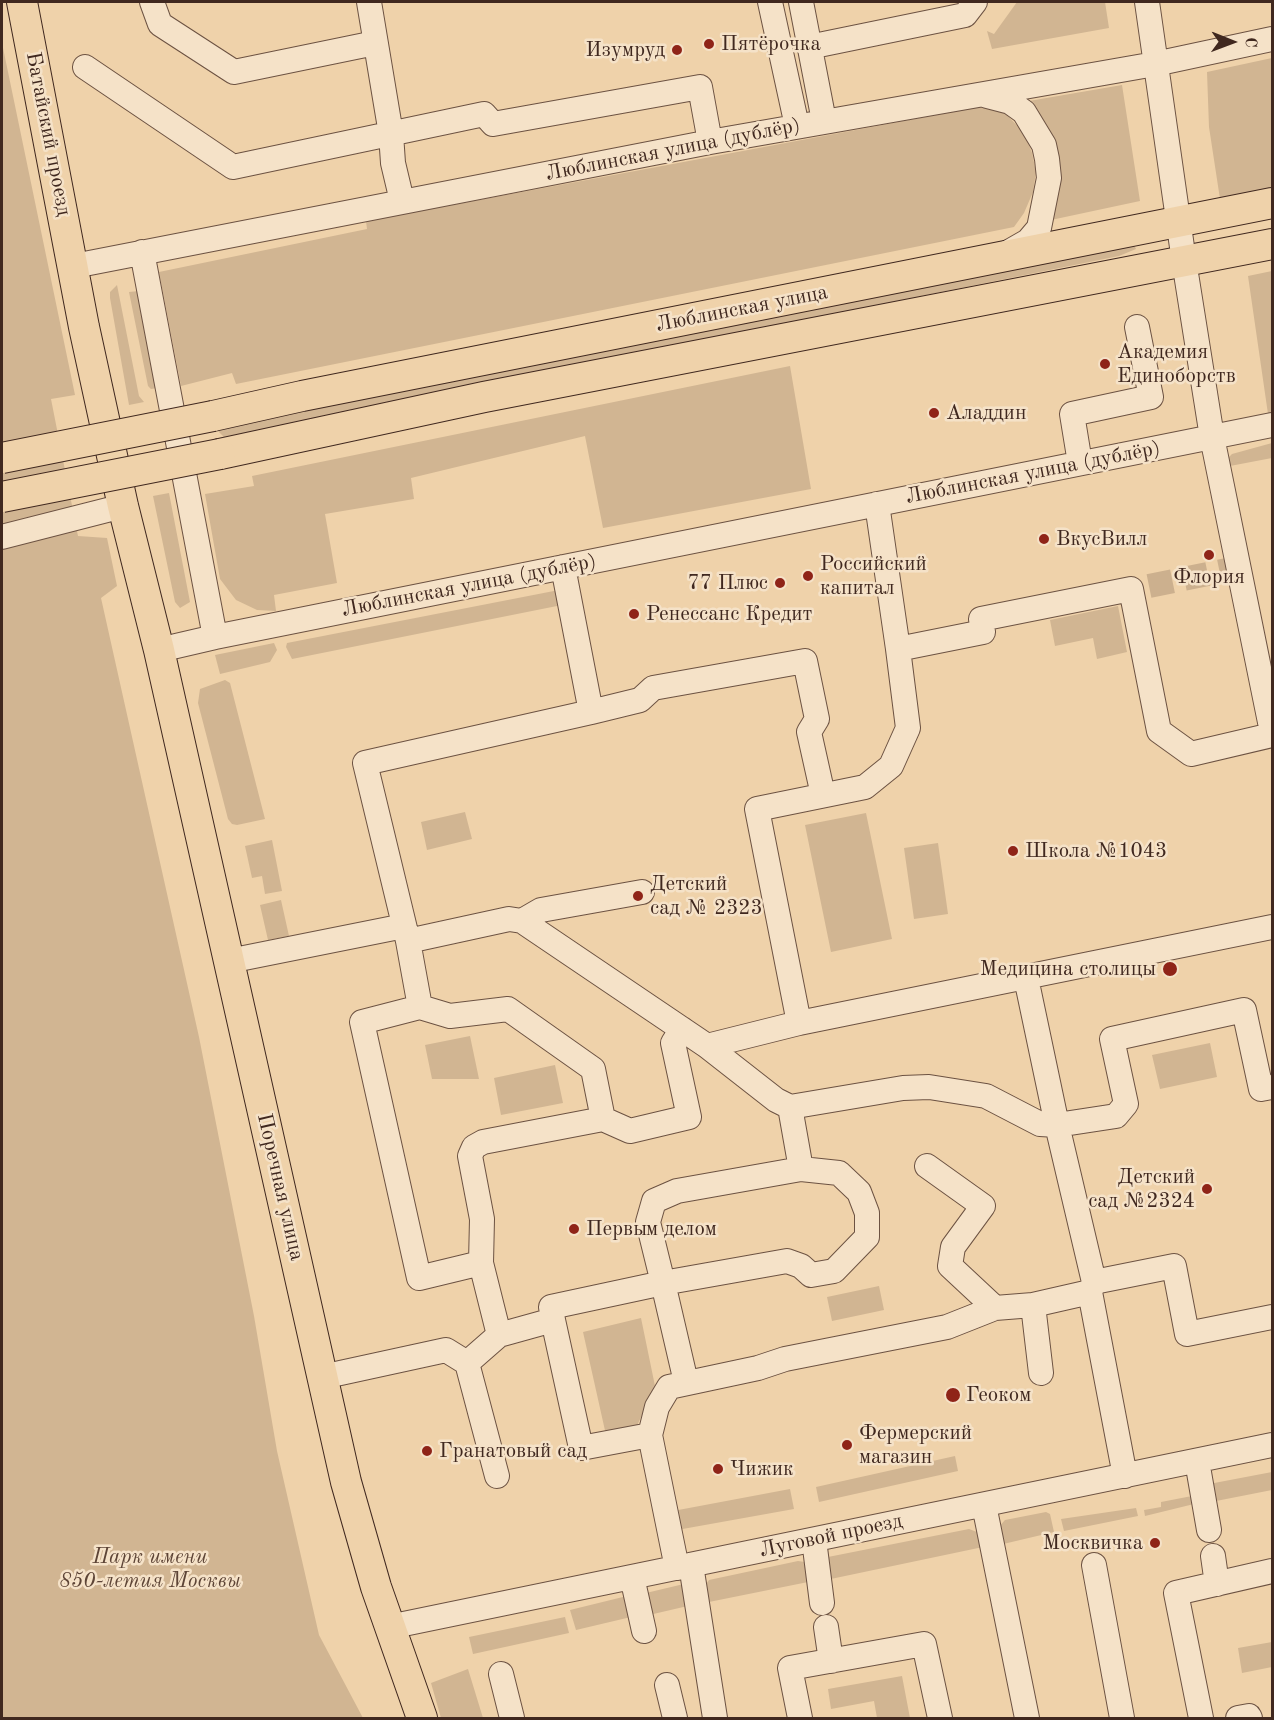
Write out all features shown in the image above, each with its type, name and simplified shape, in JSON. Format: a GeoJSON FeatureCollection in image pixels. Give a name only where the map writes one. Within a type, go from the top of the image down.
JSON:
{"type":"FeatureCollection","features":[{"type":"Feature","properties":{"kind":"main road","name":"Батайский проезд"},"geometry":{"type":"LineString","coordinates":[[22,2],[115,467]]}},
{"type":"Feature","properties":{"kind":"main road","name":"Люблинская улица"},"geometry":{"type":"LineString","coordinates":[[2,458],[213,416],[314,393],[1272,203]]}},
{"type":"Feature","properties":{"kind":"main road","name":"Люблинская улица"},"geometry":{"type":"LineString","coordinates":[[2,497],[220,454],[484,397],[1272,244]]}},
{"type":"Feature","properties":{"kind":"main road","name":"Поречная улица"},"geometry":{"type":"LineString","coordinates":[[115,467],[159,650],[346,1482],[389,1627],[422,1719]]}},
{"type":"Feature","properties":{"kind":"street"},"geometry":{"type":"LineString","coordinates":[[152,2],[160,24],[234,72],[375,43]]}},
{"type":"Feature","properties":{"kind":"street"},"geometry":{"type":"LineString","coordinates":[[372,2],[375,43],[391,134],[393,163],[402,201]]}},
{"type":"Feature","properties":{"kind":"street"},"geometry":{"type":"LineString","coordinates":[[770,2],[797,126]]}},
{"type":"Feature","properties":{"kind":"street"},"geometry":{"type":"LineString","coordinates":[[801,2],[824,122]]}},
{"type":"Feature","properties":{"kind":"street"},"geometry":{"type":"LineString","coordinates":[[809,47],[965,15],[975,2]]}},
{"type":"Feature","properties":{"kind":"street"},"geometry":{"type":"LineString","coordinates":[[898,649],[983,632],[981,619],[1140,587],[1159,731],[1191,754],[1272,734],[1233,569],[1178,222],[1147,2]]}},
{"type":"Feature","properties":{"kind":"street","name":"Люблинская улица (дублёр)"},"geometry":{"type":"LineString","coordinates":[[74,266],[710,142],[1155,64],[1272,39]]}},
{"type":"Feature","properties":{"kind":"street"},"geometry":{"type":"LineString","coordinates":[[85,67],[233,167],[484,114],[494,124],[700,87],[710,142]]}},
{"type":"Feature","properties":{"kind":"street"},"geometry":{"type":"LineString","coordinates":[[984,95],[1010,102],[1024,112],[1044,145],[1049,178],[1039,228],[1028,241],[1000,258]]}},
{"type":"Feature","properties":{"kind":"street"},"geometry":{"type":"LineString","coordinates":[[142,252],[215,637]]}},
{"type":"Feature","properties":{"kind":"street"},"geometry":{"type":"LineString","coordinates":[[1080,463],[1071,414],[1151,397],[1137,327]]}},
{"type":"Feature","properties":{"kind":"street","name":"Люблинская улица (дублёр)"},"geometry":{"type":"LineString","coordinates":[[159,650],[1272,425]]}},
{"type":"Feature","properties":{"kind":"street"},"geometry":{"type":"LineString","coordinates":[[79,468],[80,474],[115,467]]}},
{"type":"Feature","properties":{"kind":"street"},"geometry":{"type":"LineString","coordinates":[[799,1023],[757,809],[865,786],[891,766],[908,728],[877,504]]}},
{"type":"Feature","properties":{"kind":"street"},"geometry":{"type":"LineString","coordinates":[[2,537],[123,506]]}},
{"type":"Feature","properties":{"kind":"street"},"geometry":{"type":"LineString","coordinates":[[563,567],[591,712]]}},
{"type":"Feature","properties":{"kind":"street"},"geometry":{"type":"LineString","coordinates":[[420,1007],[406,934],[365,763],[640,700],[653,688],[805,661],[817,718],[809,732],[823,795]]}},
{"type":"Feature","properties":{"kind":"street"},"geometry":{"type":"LineString","coordinates":[[522,921],[541,910],[642,892]]}},
{"type":"Feature","properties":{"kind":"street"},"geometry":{"type":"LineString","coordinates":[[229,961],[509,919],[522,921],[707,1046],[776,1100],[790,1107],[903,1088],[929,1087],[986,1096],[1040,1124],[1057,1125],[1116,1116],[1126,1104],[1112,1039],[1244,1010],[1261,1089],[1272,1087]]}},
{"type":"Feature","properties":{"kind":"street"},"geometry":{"type":"LineString","coordinates":[[707,1046],[799,1023],[1272,927]]}},
{"type":"Feature","properties":{"kind":"street"},"geometry":{"type":"LineString","coordinates":[[1026,978],[1092,1287],[1125,1476]]}},
{"type":"Feature","properties":{"kind":"street"},"geometry":{"type":"LineString","coordinates":[[481,1263],[419,1278],[362,1022],[420,1007],[450,1016],[508,1009],[593,1070],[603,1119]]}},
{"type":"Feature","properties":{"kind":"street"},"geometry":{"type":"LineString","coordinates":[[499,1335],[481,1263],[482,1219],[470,1156],[474,1147],[483,1142],[603,1119],[630,1131],[689,1117],[673,1043],[682,1029]]}},
{"type":"Feature","properties":{"kind":"street"},"geometry":{"type":"LineString","coordinates":[[790,1107],[801,1169]]}},
{"type":"Feature","properties":{"kind":"street"},"geometry":{"type":"LineString","coordinates":[[927,1166],[983,1206],[953,1247],[950,1266],[995,1308]]}},
{"type":"Feature","properties":{"kind":"street"},"geometry":{"type":"LineString","coordinates":[[650,1436],[581,1448],[551,1307],[663,1283],[787,1261],[801,1266],[811,1275],[834,1271],[867,1237],[867,1214],[859,1192],[838,1173],[801,1169],[677,1191],[654,1201],[648,1222],[663,1283],[686,1382]]}},
{"type":"Feature","properties":{"kind":"street"},"geometry":{"type":"LineString","coordinates":[[715,1719],[684,1566],[650,1436],[657,1407],[669,1387],[948,1327],[995,1308],[1033,1305],[1174,1266],[1187,1334],[1272,1317]]}},
{"type":"Feature","properties":{"kind":"street"},"geometry":{"type":"LineString","coordinates":[[1033,1305],[1041,1373]]}},
{"type":"Feature","properties":{"kind":"street"},"geometry":{"type":"LineString","coordinates":[[467,1363],[499,1335],[554,1320]]}},
{"type":"Feature","properties":{"kind":"street"},"geometry":{"type":"LineString","coordinates":[[322,1377],[446,1350],[467,1363],[496,1476]]}},
{"type":"Feature","properties":{"kind":"street","name":"Луговой проезд"},"geometry":{"type":"LineString","coordinates":[[389,1627],[1272,1445]]}},
{"type":"Feature","properties":{"kind":"street"},"geometry":{"type":"LineString","coordinates":[[1197,1461],[1209,1530]]}},
{"type":"Feature","properties":{"kind":"street"},"geometry":{"type":"LineString","coordinates":[[984,1504],[1027,1719]]}},
{"type":"Feature","properties":{"kind":"street"},"geometry":{"type":"LineString","coordinates":[[814,1540],[822,1603]]}},
{"type":"Feature","properties":{"kind":"street"},"geometry":{"type":"LineString","coordinates":[[1213,1556],[1217,1584]]}},
{"type":"Feature","properties":{"kind":"street"},"geometry":{"type":"LineString","coordinates":[[1094,1565],[1122,1719]]}},
{"type":"Feature","properties":{"kind":"street"},"geometry":{"type":"LineString","coordinates":[[1201,1719],[1176,1593],[1272,1571]]}},
{"type":"Feature","properties":{"kind":"street"},"geometry":{"type":"LineString","coordinates":[[632,1577],[644,1631]]}},
{"type":"Feature","properties":{"kind":"street"},"geometry":{"type":"LineString","coordinates":[[826,1627],[831,1661]]}},
{"type":"Feature","properties":{"kind":"street"},"geometry":{"type":"LineString","coordinates":[[800,1719],[790,1668],[924,1644],[940,1719]]}},
{"type":"Feature","properties":{"kind":"street"},"geometry":{"type":"LineString","coordinates":[[501,1674],[512,1719]]}},
{"type":"Feature","properties":{"kind":"street"},"geometry":{"type":"LineString","coordinates":[[667,1685],[675,1719]]}},
{"type":"Feature","properties":{"kind":"street"},"geometry":{"type":"LineString","coordinates":[[1238,1719],[1249,1716],[1250,1719]]}},
{"type":"Feature","properties":{"kind":"green space"},"geometry":{"type":"Polygon","coordinates":[[[1017,2],[1105,2],[1109,28],[992,49],[987,31],[994,34],[1017,2]]]}},
{"type":"Feature","properties":{"kind":"green space","name":"Парк имени 850-летия Москвы"},"geometry":{"type":"Polygon","coordinates":[[[2,43],[75,395],[51,399],[78,536],[107,538],[117,586],[101,598],[199,1037],[254,1316],[277,1451],[319,1635],[363,1718],[2,1718],[2,43]]]}},
{"type":"Feature","properties":{"kind":"green space"},"geometry":{"type":"Polygon","coordinates":[[[1272,58],[1272,188],[1220,199],[1209,127],[1207,72],[1272,58]]]}},
{"type":"Feature","properties":{"kind":"green space"},"geometry":{"type":"Polygon","coordinates":[[[1122,85],[1140,201],[1051,220],[1029,101],[1122,85]]]}},
{"type":"Feature","properties":{"kind":"green space"},"geometry":{"type":"Polygon","coordinates":[[[990,105],[1007,115],[1025,134],[1036,172],[1033,192],[1024,213],[1014,227],[236,384],[232,373],[181,386],[159,272],[367,229],[366,221],[990,105]]]}},
{"type":"Feature","properties":{"kind":"green space"},"geometry":{"type":"Polygon","coordinates":[[[1134,245],[1136,249],[1119,256],[224,437],[218,431],[221,427],[1134,245]]]}},
{"type":"Feature","properties":{"kind":"green space"},"geometry":{"type":"Polygon","coordinates":[[[1272,271],[1272,413],[1268,414],[1248,276],[1272,271]]]}},
{"type":"Feature","properties":{"kind":"green space"},"geometry":{"type":"Polygon","coordinates":[[[117,285],[139,396],[144,402],[129,405],[110,298],[110,292],[117,285]]]}},
{"type":"Feature","properties":{"kind":"green space"},"geometry":{"type":"Polygon","coordinates":[[[139,291],[158,388],[151,389],[148,386],[129,292],[139,291]]]}},
{"type":"Feature","properties":{"kind":"green space"},"geometry":{"type":"Polygon","coordinates":[[[790,366],[811,489],[603,528],[585,436],[411,478],[414,499],[325,514],[337,583],[274,595],[276,611],[257,610],[236,600],[220,579],[205,494],[254,486],[252,476],[790,366]]]}},
{"type":"Feature","properties":{"kind":"green space"},"geometry":{"type":"Polygon","coordinates":[[[1272,443],[1272,458],[1230,466],[1227,459],[1232,454],[1272,443]]]}},
{"type":"Feature","properties":{"kind":"green space"},"geometry":{"type":"Polygon","coordinates":[[[169,493],[190,602],[180,608],[175,602],[153,496],[169,493]]]}},
{"type":"Feature","properties":{"kind":"green space"},"geometry":{"type":"Polygon","coordinates":[[[559,590],[562,605],[292,659],[286,647],[287,643],[559,590]]]}},
{"type":"Feature","properties":{"kind":"green space"},"geometry":{"type":"Polygon","coordinates":[[[1118,606],[1127,652],[1097,659],[1093,638],[1055,646],[1050,620],[1118,606]]]}},
{"type":"Feature","properties":{"kind":"green space"},"geometry":{"type":"Polygon","coordinates":[[[274,643],[277,650],[270,662],[220,674],[215,655],[274,643]]]}},
{"type":"Feature","properties":{"kind":"green space"},"geometry":{"type":"Polygon","coordinates":[[[225,680],[230,683],[265,819],[237,825],[232,824],[228,819],[198,703],[200,689],[225,680]]]}},
{"type":"Feature","properties":{"kind":"green space"},"geometry":{"type":"Polygon","coordinates":[[[465,812],[472,839],[427,850],[421,822],[465,812]]]}},
{"type":"Feature","properties":{"kind":"green space"},"geometry":{"type":"Polygon","coordinates":[[[866,813],[892,939],[831,952],[805,825],[866,813]]]}},
{"type":"Feature","properties":{"kind":"green space"},"geometry":{"type":"Polygon","coordinates":[[[272,840],[282,891],[265,894],[262,876],[252,878],[245,846],[272,840]]]}},
{"type":"Feature","properties":{"kind":"green space"},"geometry":{"type":"Polygon","coordinates":[[[938,843],[948,914],[914,919],[904,848],[938,843]]]}},
{"type":"Feature","properties":{"kind":"green space"},"geometry":{"type":"Polygon","coordinates":[[[281,900],[289,936],[268,940],[260,905],[281,900]]]}},
{"type":"Feature","properties":{"kind":"green space"},"geometry":{"type":"Polygon","coordinates":[[[470,1036],[479,1079],[432,1079],[425,1045],[470,1036]]]}},
{"type":"Feature","properties":{"kind":"green space"},"geometry":{"type":"Polygon","coordinates":[[[1210,1043],[1217,1077],[1160,1089],[1152,1055],[1210,1043]]]}},
{"type":"Feature","properties":{"kind":"green space"},"geometry":{"type":"Polygon","coordinates":[[[555,1065],[563,1103],[501,1115],[494,1078],[555,1065]]]}},
{"type":"Feature","properties":{"kind":"green space"},"geometry":{"type":"Polygon","coordinates":[[[879,1286],[884,1310],[832,1321],[827,1297],[879,1286]]]}},
{"type":"Feature","properties":{"kind":"green space"},"geometry":{"type":"Polygon","coordinates":[[[641,1318],[655,1386],[636,1428],[606,1435],[583,1332],[641,1318]]]}},
{"type":"Feature","properties":{"kind":"green space"},"geometry":{"type":"Polygon","coordinates":[[[955,1456],[958,1471],[819,1502],[816,1487],[955,1456]]]}},
{"type":"Feature","properties":{"kind":"green space"},"geometry":{"type":"Polygon","coordinates":[[[1272,1472],[1272,1490],[1211,1502],[1209,1484],[1272,1472]]]}},
{"type":"Feature","properties":{"kind":"green space"},"geometry":{"type":"Polygon","coordinates":[[[790,1489],[794,1509],[677,1530],[673,1511],[790,1489]]]}},
{"type":"Feature","properties":{"kind":"green space"},"geometry":{"type":"Polygon","coordinates":[[[1192,1496],[1194,1504],[1145,1516],[1144,1510],[1161,1507],[1161,1502],[1192,1496]]]}},
{"type":"Feature","properties":{"kind":"green space"},"geometry":{"type":"Polygon","coordinates":[[[1136,1508],[1138,1516],[1064,1531],[1061,1519],[1136,1508]]]}},
{"type":"Feature","properties":{"kind":"green space"},"geometry":{"type":"Polygon","coordinates":[[[1046,1512],[1050,1514],[1054,1532],[999,1545],[998,1528],[1005,1520],[1046,1512]]]}},
{"type":"Feature","properties":{"kind":"green space"},"geometry":{"type":"Polygon","coordinates":[[[969,1529],[977,1532],[983,1547],[826,1580],[824,1564],[828,1557],[969,1529]]]}},
{"type":"Feature","properties":{"kind":"green space"},"geometry":{"type":"Polygon","coordinates":[[[798,1561],[805,1562],[813,1581],[704,1603],[704,1587],[709,1580],[798,1561]]]}},
{"type":"Feature","properties":{"kind":"green space"},"geometry":{"type":"Polygon","coordinates":[[[688,1583],[692,1605],[649,1615],[646,1593],[688,1583]]]}},
{"type":"Feature","properties":{"kind":"green space"},"geometry":{"type":"Polygon","coordinates":[[[627,1596],[631,1617],[576,1630],[570,1610],[627,1596]]]}},
{"type":"Feature","properties":{"kind":"green space"},"geometry":{"type":"Polygon","coordinates":[[[565,1617],[569,1633],[473,1654],[469,1637],[565,1617]]]}},
{"type":"Feature","properties":{"kind":"green space"},"geometry":{"type":"Polygon","coordinates":[[[1272,1642],[1272,1667],[1242,1673],[1238,1648],[1272,1642]]]}},
{"type":"Feature","properties":{"kind":"green space"},"geometry":{"type":"Polygon","coordinates":[[[468,1669],[483,1718],[441,1718],[431,1683],[468,1669]]]}},
{"type":"Feature","properties":{"kind":"green space"},"geometry":{"type":"Polygon","coordinates":[[[902,1676],[910,1718],[877,1718],[874,1701],[831,1709],[828,1689],[902,1676]]]}},
{"type":"Feature","properties":{"kind":"tunnel"},"geometry":{"type":"LineString","coordinates":[[1149,586],[1227,570]]}},
{"type":"Feature","properties":{"kind":"place","name":"Пятёрочка"},"geometry":{"type":"Point","coordinates":[709,44]}},
{"type":"Feature","properties":{"kind":"place","name":"Изумруд"},"geometry":{"type":"Point","coordinates":[677,50]}},
{"type":"Feature","properties":{"kind":"place","name":"Академия Единоборств"},"geometry":{"type":"Point","coordinates":[1105,364]}},
{"type":"Feature","properties":{"kind":"place","name":"Аладдин"},"geometry":{"type":"Point","coordinates":[934,413]}},
{"type":"Feature","properties":{"kind":"place","name":"ВкусВилл"},"geometry":{"type":"Point","coordinates":[1044,539]}},
{"type":"Feature","properties":{"kind":"place","name":"Флория"},"geometry":{"type":"Point","coordinates":[1209,555]}},
{"type":"Feature","properties":{"kind":"place","name":"Российский капитал"},"geometry":{"type":"Point","coordinates":[808,576]}},
{"type":"Feature","properties":{"kind":"place","name":"77 Плюс"},"geometry":{"type":"Point","coordinates":[780,583]}},
{"type":"Feature","properties":{"kind":"place","name":"Ренессанс Кредит"},"geometry":{"type":"Point","coordinates":[634,614]}},
{"type":"Feature","properties":{"kind":"place","name":"Школа №1043"},"geometry":{"type":"Point","coordinates":[1013,851]}},
{"type":"Feature","properties":{"kind":"place","name":"Детский сад № 2323"},"geometry":{"type":"Point","coordinates":[638,896]}},
{"type":"Feature","properties":{"kind":"place","name":"Медицина столицы"},"geometry":{"type":"Point","coordinates":[1170,969]}},
{"type":"Feature","properties":{"kind":"place","name":"Детский сад №2324"},"geometry":{"type":"Point","coordinates":[1207,1189]}},
{"type":"Feature","properties":{"kind":"place","name":"Первым делом"},"geometry":{"type":"Point","coordinates":[574,1229]}},
{"type":"Feature","properties":{"kind":"place","name":"Геоком"},"geometry":{"type":"Point","coordinates":[953,1395]}},
{"type":"Feature","properties":{"kind":"place","name":"Фермерский магазин"},"geometry":{"type":"Point","coordinates":[847,1445]}},
{"type":"Feature","properties":{"kind":"place","name":"Гранатовый сад"},"geometry":{"type":"Point","coordinates":[427,1451]}},
{"type":"Feature","properties":{"kind":"place","name":"Чижик"},"geometry":{"type":"Point","coordinates":[718,1469]}},
{"type":"Feature","properties":{"kind":"place","name":"Москвичка"},"geometry":{"type":"Point","coordinates":[1155,1543]}}]}
